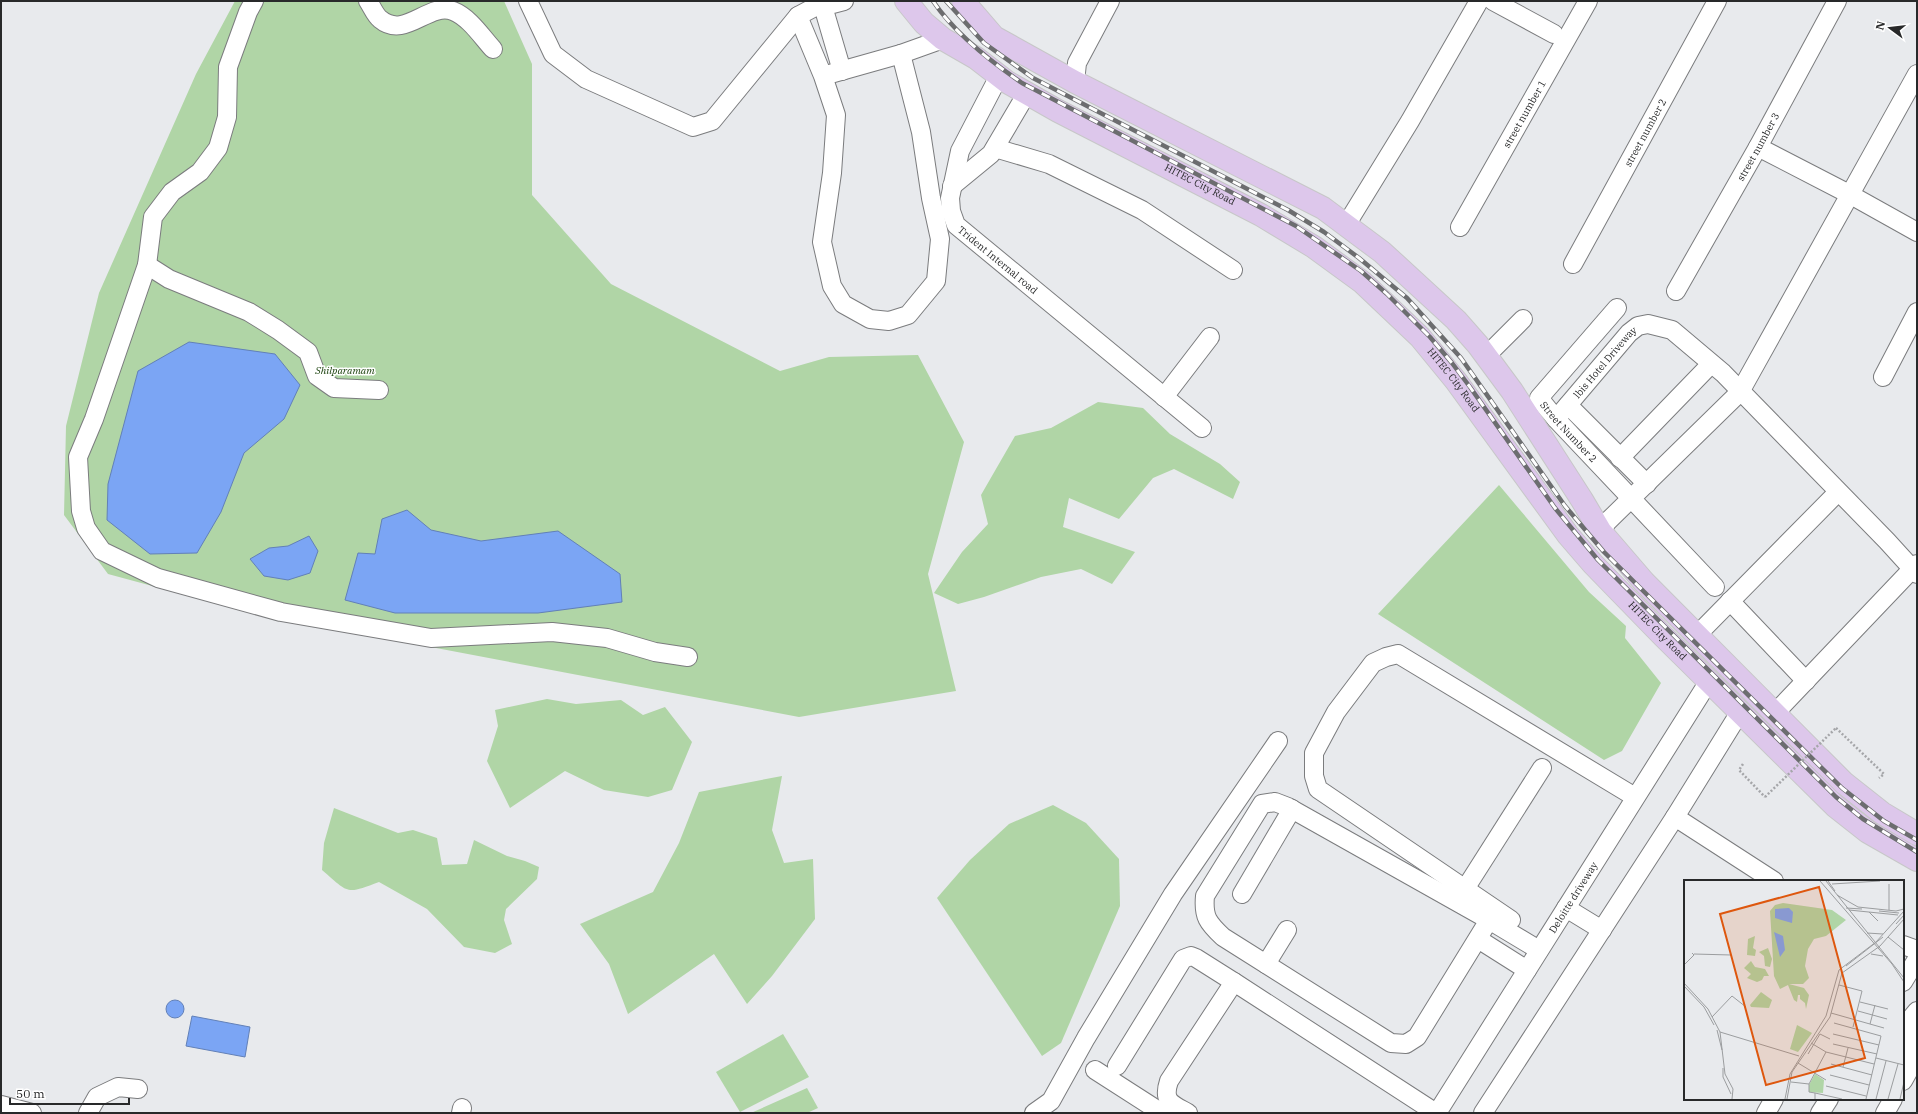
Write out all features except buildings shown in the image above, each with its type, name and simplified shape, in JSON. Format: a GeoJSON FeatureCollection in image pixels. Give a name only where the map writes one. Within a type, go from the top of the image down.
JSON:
{"type":"FeatureCollection","features":[{"type":"Feature","properties":{"kind":"main road","name":"HITEC City Road"},"geometry":{"type":"LineString","coordinates":[[906,1],[924,23],[943,39],[976,58],[999,76],[1026,93],[1058,111],[1261,215],[1314,247],[1362,282],[1420,337],[1456,381],[1568,535],[1625,598],[1835,806],[1868,832],[1917,860]]}},
{"type":"Feature","properties":{"kind":"main road"},"geometry":{"type":"LineString","coordinates":[[924,1],[941,24],[976,58]]}},
{"type":"Feature","properties":{"kind":"main road"},"geometry":{"type":"LineString","coordinates":[[955,1],[964,12],[994,37],[1075,82],[1323,208],[1382,252],[1456,320],[1486,356],[1512,391],[1601,532],[1644,582],[1844,783],[1861,798],[1882,813],[1917,834]]}},
{"type":"Feature","properties":{"kind":"main road"},"geometry":{"type":"LineString","coordinates":[[963,1],[994,37]]}},
{"type":"Feature","properties":{"kind":"street"},"geometry":{"type":"LineString","coordinates":[[254,1],[248,12],[228,67],[228,117],[218,148],[200,172],[172,192],[153,217],[148,265],[94,419],[78,457],[81,511],[86,528],[102,551],[158,578],[281,612],[366,628],[432,638],[552,632],[607,638],[655,652],[688,656]]}},
{"type":"Feature","properties":{"kind":"street"},"geometry":{"type":"LineString","coordinates":[[368,1],[379,18],[390,26],[399,26],[421,19],[436,11],[451,10],[462,16],[493,49]]}},
{"type":"Feature","properties":{"kind":"street"},"geometry":{"type":"LineString","coordinates":[[528,1],[553,54],[586,79],[693,127],[712,121],[798,16],[826,1]]}},
{"type":"Feature","properties":{"kind":"street"},"geometry":{"type":"LineString","coordinates":[[842,71],[825,13],[825,6],[844,1]]}},
{"type":"Feature","properties":{"kind":"street"},"geometry":{"type":"LineString","coordinates":[[1075,82],[1077,63],[1110,1]]}},
{"type":"Feature","properties":{"kind":"street"},"geometry":{"type":"LineString","coordinates":[[1348,228],[1351,217],[1410,121],[1479,1]]}},
{"type":"Feature","properties":{"kind":"street"},"geometry":{"type":"LineString","coordinates":[[1494,1],[1554,34]]}},
{"type":"Feature","properties":{"kind":"street","name":"street number 1"},"geometry":{"type":"LineString","coordinates":[[1460,227],[1588,1]]}},
{"type":"Feature","properties":{"kind":"street","name":"street number 2"},"geometry":{"type":"LineString","coordinates":[[1573,264],[1717,1]]}},
{"type":"Feature","properties":{"kind":"street","name":"street number 3"},"geometry":{"type":"LineString","coordinates":[[1676,292],[1758,147],[1837,1]]}},
{"type":"Feature","properties":{"kind":"street"},"geometry":{"type":"LineString","coordinates":[[798,16],[823,76],[836,116],[832,173],[822,242],[832,286],[843,304],[870,318],[889,321],[908,315],[936,281],[940,239],[931,198],[921,132],[901,54]]}},
{"type":"Feature","properties":{"kind":"street"},"geometry":{"type":"LineString","coordinates":[[823,76],[901,54],[943,39]]}},
{"type":"Feature","properties":{"kind":"street"},"geometry":{"type":"LineString","coordinates":[[1601,532],[1607,522],[1740,392],[1917,74]]}},
{"type":"Feature","properties":{"kind":"street","name":"Trident Internal road"},"geometry":{"type":"LineString","coordinates":[[999,76],[960,151],[950,198],[951,211],[956,225],[1202,428]]}},
{"type":"Feature","properties":{"kind":"street"},"geometry":{"type":"LineString","coordinates":[[952,186],[991,154],[1026,93]]}},
{"type":"Feature","properties":{"kind":"street"},"geometry":{"type":"LineString","coordinates":[[1758,147],[1849,194],[1917,232]]}},
{"type":"Feature","properties":{"kind":"street"},"geometry":{"type":"LineString","coordinates":[[995,148],[1049,164],[1142,210],[1233,270]]}},
{"type":"Feature","properties":{"kind":"street"},"geometry":{"type":"LineString","coordinates":[[148,265],[169,279],[249,312],[278,330],[308,352],[317,376],[334,388],[379,390]]}},
{"type":"Feature","properties":{"kind":"street","name":"Street Number 2"},"geometry":{"type":"LineString","coordinates":[[1613,309],[1536,395],[1556,419],[1715,587]]}},
{"type":"Feature","properties":{"kind":"street"},"geometry":{"type":"LineString","coordinates":[[1883,377],[1917,312]]}},
{"type":"Feature","properties":{"kind":"street"},"geometry":{"type":"LineString","coordinates":[[1486,356],[1523,319]]}},
{"type":"Feature","properties":{"kind":"street","name":"lbis Hotel Driveway"},"geometry":{"type":"LineString","coordinates":[[1556,419],[1629,333],[1638,326],[1648,324],[1672,330],[1740,392],[1915,568]]}},
{"type":"Feature","properties":{"kind":"street"},"geometry":{"type":"LineString","coordinates":[[1164,397],[1210,336]]}},
{"type":"Feature","properties":{"kind":"street"},"geometry":{"type":"LineString","coordinates":[[1620,458],[1711,364]]}},
{"type":"Feature","properties":{"kind":"street","name":"lbis Hotel Driveway"},"geometry":{"type":"LineString","coordinates":[[1568,405],[1647,484]]}},
{"type":"Feature","properties":{"kind":"street"},"geometry":{"type":"LineString","coordinates":[[1696,635],[1838,492]]}},
{"type":"Feature","properties":{"kind":"street"},"geometry":{"type":"LineString","coordinates":[[1775,714],[1915,568]]}},
{"type":"Feature","properties":{"kind":"street"},"geometry":{"type":"LineString","coordinates":[[1730,601],[1806,681]]}},
{"type":"Feature","properties":{"kind":"street"},"geometry":{"type":"LineString","coordinates":[[1542,947],[1465,889],[1318,789],[1314,776],[1314,753],[1336,712],[1372,663],[1398,654],[1635,797]]}},
{"type":"Feature","properties":{"kind":"street","name":"Deloitte driveway"},"geometry":{"type":"LineString","coordinates":[[1437,1113],[1709,681]]}},
{"type":"Feature","properties":{"kind":"street"},"geometry":{"type":"LineString","coordinates":[[1483,1113],[1675,817],[1740,712]]}},
{"type":"Feature","properties":{"kind":"street"},"geometry":{"type":"LineString","coordinates":[[1034,1113],[1051,1101],[1086,1038],[1173,894],[1278,741]]}},
{"type":"Feature","properties":{"kind":"street"},"geometry":{"type":"LineString","coordinates":[[1465,889],[1542,768]]}},
{"type":"Feature","properties":{"kind":"street"},"geometry":{"type":"LineString","coordinates":[[1489,920],[1417,1037],[1406,1044],[1390,1043],[1224,937],[1210,924],[1204,911],[1205,896],[1262,804],[1275,802],[1292,809],[1489,920],[1542,947]]}},
{"type":"Feature","properties":{"kind":"street"},"geometry":{"type":"LineString","coordinates":[[1242,894],[1292,809]]}},
{"type":"Feature","properties":{"kind":"street"},"geometry":{"type":"LineString","coordinates":[[1675,817],[1772,880]]}},
{"type":"Feature","properties":{"kind":"street"},"geometry":{"type":"LineString","coordinates":[[1566,908],[1602,930]]}},
{"type":"Feature","properties":{"kind":"street"},"geometry":{"type":"LineString","coordinates":[[1266,964],[1287,930]]}},
{"type":"Feature","properties":{"kind":"street"},"geometry":{"type":"LineString","coordinates":[[1478,939],[1527,970]]}},
{"type":"Feature","properties":{"kind":"street"},"geometry":{"type":"LineString","coordinates":[[1904,945],[1917,950]]}},
{"type":"Feature","properties":{"kind":"street"},"geometry":{"type":"LineString","coordinates":[[1118,1066],[1183,959],[1191,956],[1234,982],[1437,1113]]}},
{"type":"Feature","properties":{"kind":"street"},"geometry":{"type":"LineString","coordinates":[[1904,980],[1917,959]]}},
{"type":"Feature","properties":{"kind":"street"},"geometry":{"type":"LineString","coordinates":[[1188,1113],[1170,1102],[1167,1097],[1166,1090],[1169,1081],[1234,982]]}},
{"type":"Feature","properties":{"kind":"street"},"geometry":{"type":"LineString","coordinates":[[1904,1079],[1913,1063],[1908,1023],[1917,1011]]}},
{"type":"Feature","properties":{"kind":"street"},"geometry":{"type":"LineString","coordinates":[[1095,1070],[1162,1113]]}},
{"type":"Feature","properties":{"kind":"street"},"geometry":{"type":"LineString","coordinates":[[88,1113],[97,1097],[118,1087],[138,1089]]}},
{"type":"Feature","properties":{"kind":"street"},"geometry":{"type":"LineString","coordinates":[[1766,1113],[1773,1100]]}},
{"type":"Feature","properties":{"kind":"street"},"geometry":{"type":"LineString","coordinates":[[1820,1113],[1828,1100]]}},
{"type":"Feature","properties":{"kind":"street"},"geometry":{"type":"LineString","coordinates":[[1885,1113],[1892,1100]]}},
{"type":"Feature","properties":{"kind":"street"},"geometry":{"type":"LineString","coordinates":[[1,1105],[32,1113]]}},
{"type":"Feature","properties":{"kind":"path"},"geometry":{"type":"LineString","coordinates":[[1743,764],[1739,770],[1766,797],[1836,728],[1884,774],[1879,778]]}},
{"type":"Feature","properties":{"kind":"green space","name":"Shilparamam"},"geometry":{"type":"Polygon","coordinates":[[[235,1],[504,1],[532,64],[532,195],[611,284],[780,371],[829,357],[918,355],[964,442],[928,574],[956,691],[799,717],[252,613],[108,574],[64,515],[66,426],[99,293],[196,74],[235,1]]]}},
{"type":"Feature","properties":{"kind":"green space"},"geometry":{"type":"Polygon","coordinates":[[[1098,402],[1143,408],[1170,434],[1220,464],[1240,482],[1233,499],[1174,469],[1153,478],[1119,519],[1069,498],[1063,527],[1135,552],[1112,584],[1081,569],[1041,577],[984,597],[958,604],[934,593],[962,552],[988,524],[981,495],[1015,436],[1051,428],[1098,402]]]}},
{"type":"Feature","properties":{"kind":"green space"},"geometry":{"type":"Polygon","coordinates":[[[1499,485],[1589,592],[1626,626],[1625,638],[1661,683],[1622,751],[1604,760],[1378,614],[1499,485]]]}},
{"type":"Feature","properties":{"kind":"green space"},"geometry":{"type":"Polygon","coordinates":[[[547,699],[576,704],[621,700],[643,715],[665,707],[692,742],[672,790],[648,797],[604,790],[565,771],[510,808],[487,761],[498,726],[495,710],[547,699]]]}},
{"type":"Feature","properties":{"kind":"green space"},"geometry":{"type":"Polygon","coordinates":[[[782,776],[772,830],[784,863],[813,859],[815,919],[772,976],[747,1004],[714,954],[628,1014],[609,964],[580,924],[653,892],[679,843],[699,792],[782,776]]]}},
{"type":"Feature","properties":{"kind":"green space"},"geometry":{"type":"Polygon","coordinates":[[[1053,805],[1086,823],[1119,859],[1120,906],[1061,1043],[1042,1056],[937,898],[970,860],[1009,824],[1053,805]]]}},
{"type":"Feature","properties":{"kind":"green space"},"geometry":{"type":"Polygon","coordinates":[[[334,808],[398,833],[413,830],[437,838],[442,865],[467,864],[474,840],[507,856],[539,867],[537,879],[506,909],[504,920],[512,944],[495,953],[464,947],[427,909],[379,882],[353,890],[348,890],[343,887],[322,870],[324,843],[334,808]]]}},
{"type":"Feature","properties":{"kind":"green space"},"geometry":{"type":"Polygon","coordinates":[[[783,1034],[809,1077],[740,1112],[716,1072],[783,1034]]]}},
{"type":"Feature","properties":{"kind":"green space"},"geometry":{"type":"Polygon","coordinates":[[[807,1088],[818,1108],[807,1113],[751,1113],[807,1088]]]}},
{"type":"Feature","properties":{"kind":"water"},"geometry":{"type":"Polygon","coordinates":[[[189,342],[275,354],[300,385],[284,419],[244,453],[221,512],[197,553],[150,554],[107,520],[108,484],[138,371],[189,342]]]}},
{"type":"Feature","properties":{"kind":"water"},"geometry":{"type":"Polygon","coordinates":[[[407,510],[431,530],[481,541],[558,531],[620,574],[622,602],[538,613],[395,613],[345,600],[358,553],[375,554],[382,519],[407,510]]]}},
{"type":"Feature","properties":{"kind":"water"},"geometry":{"type":"Polygon","coordinates":[[[309,536],[318,551],[310,573],[288,580],[264,576],[250,559],[269,548],[288,546],[309,536]]]}},
{"type":"Feature","properties":{"kind":"water"},"geometry":{"type":"Polygon","coordinates":[[[175,1000],[181,1003],[184,1009],[181,1015],[175,1018],[169,1015],[166,1009],[169,1003],[175,1000]]]}},
{"type":"Feature","properties":{"kind":"water"},"geometry":{"type":"Polygon","coordinates":[[[192,1016],[250,1027],[245,1057],[186,1046],[192,1016]]]}},
{"type":"Feature","properties":{"kind":"railway"},"geometry":{"type":"LineString","coordinates":[[933,1],[962,36],[998,66],[1022,83],[1296,226],[1361,271],[1387,294],[1430,337],[1452,363],[1555,508],[1598,560],[1836,797],[1863,819],[1917,852]]}},
{"type":"Feature","properties":{"kind":"railway"},"geometry":{"type":"LineString","coordinates":[[946,1],[984,43],[1033,78],[1288,210],[1324,232],[1359,258],[1407,298],[1461,358],[1565,506],[1604,552],[1842,788],[1884,821],[1917,840]]}}]}
